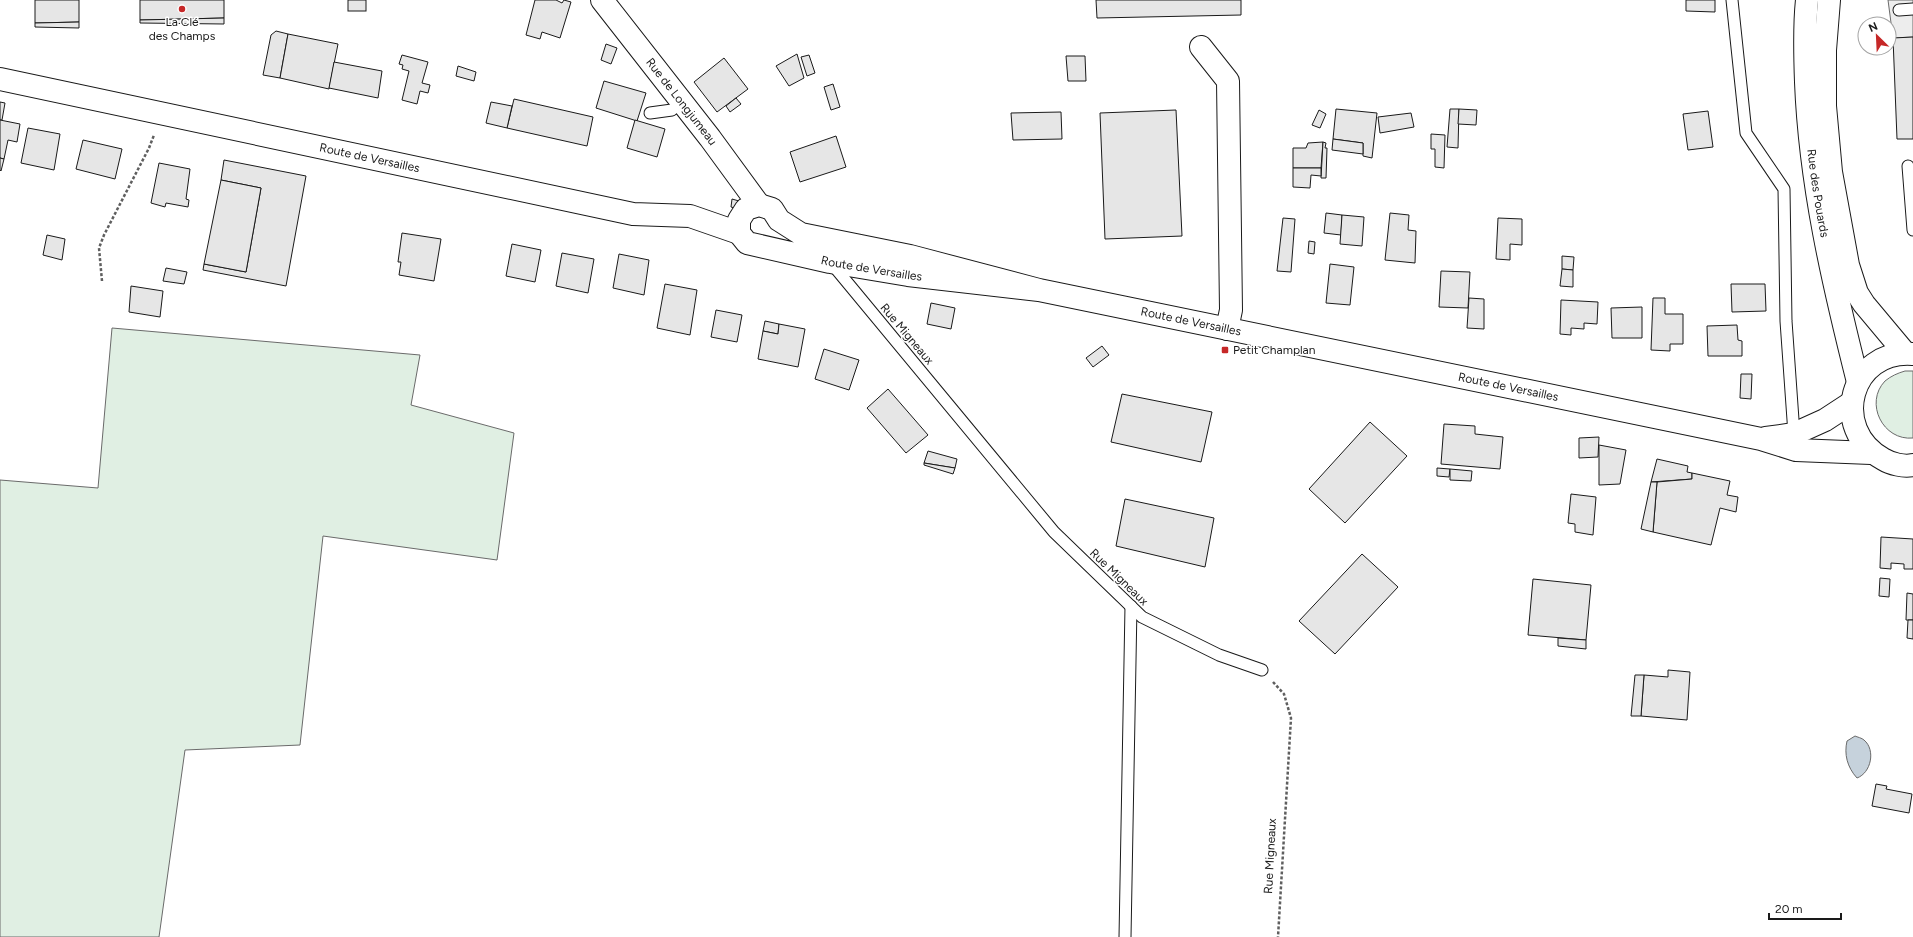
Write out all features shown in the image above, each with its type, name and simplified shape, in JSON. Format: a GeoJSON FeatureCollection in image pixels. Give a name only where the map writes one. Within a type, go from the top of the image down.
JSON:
{"type":"FeatureCollection","features":[{"type":"Feature","properties":{"kind":"main road","name":"Rue de Longjumeau"},"geometry":{"type":"LineString","coordinates":[[602,0],[759,205]]}},
{"type":"Feature","properties":{"kind":"main road","name":"Rue des Pouards"},"geometry":{"type":"LineString","coordinates":[[1807,0],[1805,54],[1807,107],[1814,174],[1830,266],[1858,382]]}},
{"type":"Feature","properties":{"kind":"main road","name":"Rue des Pouards"},"geometry":{"type":"LineString","coordinates":[[1829,0],[1825,50],[1825,106],[1831,172],[1848,265],[1857,293],[1864,304],[1909,354]]}},
{"type":"Feature","properties":{"kind":"main road"},"geometry":{"type":"LineString","coordinates":[[1201,47],[1228,81],[1231,310],[1227,329]]}},
{"type":"Feature","properties":{"kind":"main road","name":"Route de Versailles"},"geometry":{"type":"LineString","coordinates":[[0,79],[633,214],[690,216],[739,233]]}},
{"type":"Feature","properties":{"kind":"main road"},"geometry":{"type":"LineString","coordinates":[[780,220],[779,233],[771,243],[759,247],[747,243],[739,233],[739,220],[746,209],[759,205],[772,209],[780,220],[802,234],[910,256],[1039,290]]}},
{"type":"Feature","properties":{"kind":"main road","name":"Route de Versailles"},"geometry":{"type":"LineString","coordinates":[[759,247],[830,262],[908,275],[1039,290],[1761,439],[1796,450],[1871,453]]}},
{"type":"Feature","properties":{"kind":"main road"},"geometry":{"type":"LineString","coordinates":[[1909,354],[1886,357],[1870,367],[1858,382],[1851,403],[1852,421],[1859,438],[1871,453],[1890,463],[1913,465]]}},
{"type":"Feature","properties":{"kind":"main road","name":"Route de Versailles"},"geometry":{"type":"LineString","coordinates":[[1761,439],[1794,434],[1825,420],[1851,403]]}},
{"type":"Feature","properties":{"kind":"lane"},"geometry":{"type":"LineString","coordinates":[[1732,0],[1746,133],[1784,189],[1786,321],[1794,434]]}},
{"type":"Feature","properties":{"kind":"lane"},"geometry":{"type":"LineString","coordinates":[[1898,10],[1913,9]]}},
{"type":"Feature","properties":{"kind":"lane"},"geometry":{"type":"LineString","coordinates":[[650,113],[672,110],[681,102]]}},
{"type":"Feature","properties":{"kind":"lane"},"geometry":{"type":"LineString","coordinates":[[1908,166],[1913,230]]}},
{"type":"Feature","properties":{"kind":"lane","name":"Rue Migneaux"},"geometry":{"type":"LineString","coordinates":[[830,262],[1054,532],[1142,617],[1219,656],[1262,670]]}},
{"type":"Feature","properties":{"kind":"lane"},"geometry":{"type":"LineString","coordinates":[[1126,937],[1131,606]]}},
{"type":"Feature","properties":{"kind":"path"},"geometry":{"type":"LineString","coordinates":[[102,281],[99,248],[104,235],[149,148],[162,114]]}},
{"type":"Feature","properties":{"kind":"path","name":"Rue Migneaux"},"geometry":{"type":"LineString","coordinates":[[1262,670],[1284,694],[1291,718],[1278,937]]}},
{"type":"Feature","properties":{"kind":"green space"},"geometry":{"type":"Polygon","coordinates":[[[112,328],[420,355],[411,405],[514,433],[497,560],[323,536],[300,745],[185,750],[159,937],[0,937],[0,480],[98,488],[112,328]]]}},
{"type":"Feature","properties":{"kind":"green space"},"geometry":{"type":"Polygon","coordinates":[[[1905,371],[1913,371],[1913,438],[1902,437],[1885,427],[1880,419],[1877,409],[1876,400],[1879,390],[1885,381],[1905,371]]]}},
{"type":"Feature","properties":{"kind":"shaded area"},"geometry":{"type":"Polygon","coordinates":[[[1888,0],[1913,0],[1913,37],[1897,38],[1897,16],[1890,16],[1888,0]]]}},
{"type":"Feature","properties":{"kind":"shaded area"},"geometry":{"type":"Polygon","coordinates":[[[1855,736],[1863,739],[1868,744],[1871,755],[1869,766],[1866,771],[1857,778],[1849,765],[1846,756],[1847,741],[1855,736]]]}},
{"type":"Feature","properties":{"kind":"building"},"geometry":{"type":"Polygon","coordinates":[[[35,0],[79,0],[79,22],[35,23],[35,0]]]}},
{"type":"Feature","properties":{"kind":"building","name":"La Clé des Champs"},"geometry":{"type":"Polygon","coordinates":[[[140,0],[224,0],[224,18],[140,20],[140,0]]]}},
{"type":"Feature","properties":{"kind":"building"},"geometry":{"type":"Polygon","coordinates":[[[348,0],[366,0],[366,11],[348,11],[348,0]]]}},
{"type":"Feature","properties":{"kind":"building"},"geometry":{"type":"Polygon","coordinates":[[[535,0],[556,0],[562,3],[564,0],[571,2],[560,38],[542,32],[540,39],[526,35],[535,0]]]}},
{"type":"Feature","properties":{"kind":"building"},"geometry":{"type":"Polygon","coordinates":[[[1096,0],[1241,0],[1241,15],[1097,18],[1096,0]]]}},
{"type":"Feature","properties":{"kind":"building"},"geometry":{"type":"Polygon","coordinates":[[[1686,0],[1715,0],[1715,12],[1686,11],[1686,0]]]}},
{"type":"Feature","properties":{"kind":"building"},"geometry":{"type":"Polygon","coordinates":[[[224,18],[224,24],[140,23],[140,20],[224,18]]]}},
{"type":"Feature","properties":{"kind":"building"},"geometry":{"type":"Polygon","coordinates":[[[79,22],[79,28],[35,27],[35,23],[79,22]]]}},
{"type":"Feature","properties":{"kind":"building"},"geometry":{"type":"Polygon","coordinates":[[[276,31],[288,34],[280,78],[263,75],[271,35],[276,31]]]}},
{"type":"Feature","properties":{"kind":"building"},"geometry":{"type":"Polygon","coordinates":[[[288,34],[338,44],[329,89],[280,78],[288,34]]]}},
{"type":"Feature","properties":{"kind":"building"},"geometry":{"type":"Polygon","coordinates":[[[1913,37],[1913,139],[1897,139],[1894,56],[1897,56],[1897,38],[1913,37]]]}},
{"type":"Feature","properties":{"kind":"building"},"geometry":{"type":"Polygon","coordinates":[[[606,44],[617,48],[611,64],[601,60],[606,44]]]}},
{"type":"Feature","properties":{"kind":"building"},"geometry":{"type":"Polygon","coordinates":[[[797,54],[804,78],[789,86],[776,66],[797,54]]]}},
{"type":"Feature","properties":{"kind":"building"},"geometry":{"type":"Polygon","coordinates":[[[402,55],[428,62],[422,83],[430,85],[428,93],[420,91],[417,104],[402,100],[409,71],[402,69],[403,65],[399,64],[402,55]]]}},
{"type":"Feature","properties":{"kind":"building"},"geometry":{"type":"Polygon","coordinates":[[[809,55],[815,73],[807,76],[801,57],[809,55]]]}},
{"type":"Feature","properties":{"kind":"building"},"geometry":{"type":"Polygon","coordinates":[[[1066,56],[1085,56],[1086,81],[1068,81],[1066,56]]]}},
{"type":"Feature","properties":{"kind":"building"},"geometry":{"type":"Polygon","coordinates":[[[724,58],[748,89],[717,112],[694,82],[724,58]]]}},
{"type":"Feature","properties":{"kind":"building"},"geometry":{"type":"Polygon","coordinates":[[[334,62],[382,71],[378,98],[329,88],[334,62]]]}},
{"type":"Feature","properties":{"kind":"building"},"geometry":{"type":"Polygon","coordinates":[[[458,66],[476,72],[474,81],[456,76],[458,66]]]}},
{"type":"Feature","properties":{"kind":"building"},"geometry":{"type":"Polygon","coordinates":[[[604,81],[646,93],[637,121],[596,108],[604,81]]]}},
{"type":"Feature","properties":{"kind":"building"},"geometry":{"type":"Polygon","coordinates":[[[833,84],[840,107],[831,110],[824,87],[833,84]]]}},
{"type":"Feature","properties":{"kind":"building"},"geometry":{"type":"Polygon","coordinates":[[[736,98],[741,104],[730,112],[726,106],[736,98]]]}},
{"type":"Feature","properties":{"kind":"building"},"geometry":{"type":"Polygon","coordinates":[[[514,99],[593,117],[587,146],[507,128],[514,99]]]}},
{"type":"Feature","properties":{"kind":"building"},"geometry":{"type":"Polygon","coordinates":[[[0,102],[5,103],[2,120],[0,120],[0,102]]]}},
{"type":"Feature","properties":{"kind":"building"},"geometry":{"type":"Polygon","coordinates":[[[491,102],[512,106],[507,128],[486,123],[491,102]]]}},
{"type":"Feature","properties":{"kind":"building"},"geometry":{"type":"Polygon","coordinates":[[[1336,109],[1377,113],[1372,158],[1363,156],[1363,143],[1333,139],[1336,109]]]}},
{"type":"Feature","properties":{"kind":"building"},"geometry":{"type":"Polygon","coordinates":[[[1450,109],[1459,109],[1458,148],[1447,147],[1450,109]]]}},
{"type":"Feature","properties":{"kind":"building"},"geometry":{"type":"Polygon","coordinates":[[[1459,109],[1477,110],[1476,125],[1458,124],[1459,109]]]}},
{"type":"Feature","properties":{"kind":"building"},"geometry":{"type":"Polygon","coordinates":[[[1176,110],[1182,236],[1105,239],[1100,113],[1176,110]]]}},
{"type":"Feature","properties":{"kind":"building"},"geometry":{"type":"Polygon","coordinates":[[[1319,110],[1326,114],[1320,128],[1312,125],[1319,110]]]}},
{"type":"Feature","properties":{"kind":"building"},"geometry":{"type":"Polygon","coordinates":[[[1708,111],[1713,147],[1688,150],[1683,114],[1708,111]]]}},
{"type":"Feature","properties":{"kind":"building"},"geometry":{"type":"Polygon","coordinates":[[[1061,112],[1062,139],[1013,140],[1011,113],[1061,112]]]}},
{"type":"Feature","properties":{"kind":"building"},"geometry":{"type":"Polygon","coordinates":[[[1411,113],[1414,127],[1380,133],[1378,117],[1411,113]]]}},
{"type":"Feature","properties":{"kind":"building"},"geometry":{"type":"Polygon","coordinates":[[[0,120],[20,124],[17,142],[8,140],[4,159],[0,158],[0,120]]]}},
{"type":"Feature","properties":{"kind":"building"},"geometry":{"type":"Polygon","coordinates":[[[635,120],[665,129],[657,157],[627,148],[635,120]]]}},
{"type":"Feature","properties":{"kind":"building"},"geometry":{"type":"Polygon","coordinates":[[[28,128],[60,134],[54,170],[21,163],[28,128]]]}},
{"type":"Feature","properties":{"kind":"building"},"geometry":{"type":"Polygon","coordinates":[[[1431,134],[1445,135],[1444,168],[1435,167],[1435,149],[1431,149],[1431,134]]]}},
{"type":"Feature","properties":{"kind":"building"},"geometry":{"type":"Polygon","coordinates":[[[836,136],[846,167],[800,182],[790,152],[836,136]]]}},
{"type":"Feature","properties":{"kind":"building"},"geometry":{"type":"Polygon","coordinates":[[[1333,139],[1363,143],[1363,154],[1332,150],[1333,139]]]}},
{"type":"Feature","properties":{"kind":"building"},"geometry":{"type":"Polygon","coordinates":[[[83,140],[122,149],[115,179],[76,169],[83,140]]]}},
{"type":"Feature","properties":{"kind":"building"},"geometry":{"type":"Polygon","coordinates":[[[1323,142],[1321,168],[1293,168],[1293,148],[1306,148],[1308,143],[1323,142]]]}},
{"type":"Feature","properties":{"kind":"building"},"geometry":{"type":"Polygon","coordinates":[[[1323,142],[1326,143],[1325,148],[1327,148],[1326,178],[1321,178],[1323,142]]]}},
{"type":"Feature","properties":{"kind":"building"},"geometry":{"type":"Polygon","coordinates":[[[0,158],[4,159],[1,171],[0,170],[0,158]]]}},
{"type":"Feature","properties":{"kind":"building"},"geometry":{"type":"Polygon","coordinates":[[[224,160],[306,176],[286,286],[203,270],[204,264],[246,272],[261,188],[221,180],[224,160]]]}},
{"type":"Feature","properties":{"kind":"building"},"geometry":{"type":"Polygon","coordinates":[[[159,163],[190,169],[186,199],[189,200],[188,207],[166,203],[165,207],[151,203],[159,163]]]}},
{"type":"Feature","properties":{"kind":"building"},"geometry":{"type":"Polygon","coordinates":[[[1293,168],[1321,168],[1321,176],[1311,175],[1310,188],[1293,187],[1293,168]]]}},
{"type":"Feature","properties":{"kind":"building"},"geometry":{"type":"Polygon","coordinates":[[[221,180],[261,188],[246,272],[204,264],[221,180]]]}},
{"type":"Feature","properties":{"kind":"building"},"geometry":{"type":"Polygon","coordinates":[[[732,199],[739,201],[738,209],[731,207],[732,199]]]}},
{"type":"Feature","properties":{"kind":"building"},"geometry":{"type":"Polygon","coordinates":[[[1326,213],[1342,215],[1341,235],[1324,233],[1326,213]]]}},
{"type":"Feature","properties":{"kind":"building"},"geometry":{"type":"Polygon","coordinates":[[[1390,213],[1409,215],[1408,230],[1416,231],[1415,263],[1385,260],[1390,213]]]}},
{"type":"Feature","properties":{"kind":"building"},"geometry":{"type":"Polygon","coordinates":[[[1342,215],[1364,217],[1362,246],[1340,244],[1342,215]]]}},
{"type":"Feature","properties":{"kind":"building"},"geometry":{"type":"Polygon","coordinates":[[[1283,218],[1295,219],[1291,272],[1277,271],[1283,218]]]}},
{"type":"Feature","properties":{"kind":"building"},"geometry":{"type":"Polygon","coordinates":[[[1498,218],[1522,219],[1522,245],[1510,244],[1510,260],[1496,259],[1498,218]]]}},
{"type":"Feature","properties":{"kind":"building"},"geometry":{"type":"Polygon","coordinates":[[[402,233],[441,239],[434,281],[399,275],[401,262],[398,262],[402,233]]]}},
{"type":"Feature","properties":{"kind":"building"},"geometry":{"type":"Polygon","coordinates":[[[47,235],[65,239],[62,260],[43,255],[47,235]]]}},
{"type":"Feature","properties":{"kind":"building"},"geometry":{"type":"Polygon","coordinates":[[[1309,241],[1315,242],[1314,254],[1308,253],[1309,241]]]}},
{"type":"Feature","properties":{"kind":"building"},"geometry":{"type":"Polygon","coordinates":[[[512,244],[541,250],[535,282],[506,276],[512,244]]]}},
{"type":"Feature","properties":{"kind":"building"},"geometry":{"type":"Polygon","coordinates":[[[562,253],[594,259],[588,293],[556,286],[562,253]]]}},
{"type":"Feature","properties":{"kind":"building"},"geometry":{"type":"Polygon","coordinates":[[[619,254],[649,260],[644,295],[613,288],[619,254]]]}},
{"type":"Feature","properties":{"kind":"building"},"geometry":{"type":"Polygon","coordinates":[[[1562,256],[1574,257],[1573,270],[1562,269],[1562,256]]]}},
{"type":"Feature","properties":{"kind":"building"},"geometry":{"type":"Polygon","coordinates":[[[1330,264],[1354,267],[1350,305],[1326,303],[1330,264]]]}},
{"type":"Feature","properties":{"kind":"building"},"geometry":{"type":"Polygon","coordinates":[[[166,268],[187,272],[184,284],[163,281],[166,268]]]}},
{"type":"Feature","properties":{"kind":"building"},"geometry":{"type":"Polygon","coordinates":[[[1562,269],[1573,270],[1573,287],[1560,286],[1562,269]]]}},
{"type":"Feature","properties":{"kind":"building"},"geometry":{"type":"Polygon","coordinates":[[[1441,271],[1470,272],[1468,308],[1439,307],[1441,271]]]}},
{"type":"Feature","properties":{"kind":"building"},"geometry":{"type":"Polygon","coordinates":[[[665,284],[697,290],[690,335],[657,328],[665,284]]]}},
{"type":"Feature","properties":{"kind":"building"},"geometry":{"type":"Polygon","coordinates":[[[1731,284],[1765,284],[1766,311],[1732,312],[1731,284]]]}},
{"type":"Feature","properties":{"kind":"building"},"geometry":{"type":"Polygon","coordinates":[[[131,286],[163,291],[160,317],[129,312],[131,286]]]}},
{"type":"Feature","properties":{"kind":"building"},"geometry":{"type":"Polygon","coordinates":[[[1469,298],[1484,299],[1484,329],[1467,328],[1469,298]]]}},
{"type":"Feature","properties":{"kind":"building"},"geometry":{"type":"Polygon","coordinates":[[[1653,298],[1665,298],[1665,314],[1683,314],[1683,344],[1670,344],[1670,351],[1651,350],[1653,298]]]}},
{"type":"Feature","properties":{"kind":"building"},"geometry":{"type":"Polygon","coordinates":[[[1561,300],[1598,302],[1597,324],[1584,323],[1584,329],[1571,328],[1571,335],[1560,334],[1561,300]]]}},
{"type":"Feature","properties":{"kind":"building"},"geometry":{"type":"Polygon","coordinates":[[[931,303],[955,308],[951,329],[927,324],[931,303]]]}},
{"type":"Feature","properties":{"kind":"building"},"geometry":{"type":"Polygon","coordinates":[[[1642,307],[1642,338],[1612,338],[1611,308],[1642,307]]]}},
{"type":"Feature","properties":{"kind":"building"},"geometry":{"type":"Polygon","coordinates":[[[716,310],[742,315],[737,342],[711,337],[716,310]]]}},
{"type":"Feature","properties":{"kind":"building"},"geometry":{"type":"Polygon","coordinates":[[[765,321],[779,324],[778,334],[763,331],[765,321]]]}},
{"type":"Feature","properties":{"kind":"building"},"geometry":{"type":"Polygon","coordinates":[[[779,324],[805,329],[798,367],[758,359],[763,331],[778,334],[779,324]]]}},
{"type":"Feature","properties":{"kind":"building"},"geometry":{"type":"Polygon","coordinates":[[[1737,325],[1738,340],[1742,341],[1742,356],[1708,356],[1707,326],[1737,325]]]}},
{"type":"Feature","properties":{"kind":"building"},"geometry":{"type":"Polygon","coordinates":[[[1102,346],[1109,355],[1093,367],[1086,358],[1102,346]]]}},
{"type":"Feature","properties":{"kind":"building"},"geometry":{"type":"Polygon","coordinates":[[[824,349],[859,360],[849,390],[815,379],[824,349]]]}},
{"type":"Feature","properties":{"kind":"building"},"geometry":{"type":"Polygon","coordinates":[[[1741,374],[1752,374],[1751,399],[1740,398],[1741,374]]]}},
{"type":"Feature","properties":{"kind":"building"},"geometry":{"type":"Polygon","coordinates":[[[888,389],[928,435],[906,453],[867,408],[888,389]]]}},
{"type":"Feature","properties":{"kind":"building"},"geometry":{"type":"Polygon","coordinates":[[[1122,394],[1212,412],[1201,462],[1111,442],[1122,394]]]}},
{"type":"Feature","properties":{"kind":"building"},"geometry":{"type":"Polygon","coordinates":[[[1370,422],[1407,456],[1345,523],[1309,489],[1370,422]]]}},
{"type":"Feature","properties":{"kind":"building"},"geometry":{"type":"Polygon","coordinates":[[[1444,424],[1475,426],[1475,434],[1503,437],[1500,469],[1441,464],[1444,424]]]}},
{"type":"Feature","properties":{"kind":"building"},"geometry":{"type":"Polygon","coordinates":[[[1599,437],[1598,457],[1579,458],[1579,438],[1599,437]]]}},
{"type":"Feature","properties":{"kind":"building"},"geometry":{"type":"Polygon","coordinates":[[[1599,445],[1626,450],[1620,484],[1599,485],[1599,445]]]}},
{"type":"Feature","properties":{"kind":"building"},"geometry":{"type":"Polygon","coordinates":[[[928,451],[957,459],[955,468],[924,463],[928,451]]]}},
{"type":"Feature","properties":{"kind":"building"},"geometry":{"type":"Polygon","coordinates":[[[1657,459],[1688,466],[1687,472],[1692,473],[1692,479],[1651,482],[1657,459]]]}},
{"type":"Feature","properties":{"kind":"building"},"geometry":{"type":"Polygon","coordinates":[[[924,463],[955,468],[953,474],[924,465],[924,463]]]}},
{"type":"Feature","properties":{"kind":"building"},"geometry":{"type":"Polygon","coordinates":[[[1437,468],[1450,469],[1449,477],[1437,476],[1437,468]]]}},
{"type":"Feature","properties":{"kind":"building"},"geometry":{"type":"Polygon","coordinates":[[[1450,469],[1472,471],[1471,481],[1450,480],[1450,469]]]}},
{"type":"Feature","properties":{"kind":"building"},"geometry":{"type":"Polygon","coordinates":[[[1692,473],[1730,481],[1727,495],[1738,497],[1736,512],[1720,508],[1711,545],[1653,532],[1657,482],[1692,479],[1692,473]]]}},
{"type":"Feature","properties":{"kind":"building"},"geometry":{"type":"Polygon","coordinates":[[[1651,482],[1657,482],[1653,532],[1641,529],[1651,482]]]}},
{"type":"Feature","properties":{"kind":"building"},"geometry":{"type":"Polygon","coordinates":[[[1571,494],[1596,497],[1593,535],[1575,532],[1575,524],[1568,523],[1571,494]]]}},
{"type":"Feature","properties":{"kind":"building"},"geometry":{"type":"Polygon","coordinates":[[[1125,499],[1214,518],[1205,567],[1116,546],[1125,499]]]}},
{"type":"Feature","properties":{"kind":"building"},"geometry":{"type":"Polygon","coordinates":[[[1881,537],[1913,539],[1913,569],[1904,569],[1904,564],[1891,563],[1891,569],[1880,568],[1881,537]]]}},
{"type":"Feature","properties":{"kind":"building"},"geometry":{"type":"Polygon","coordinates":[[[1362,554],[1398,587],[1335,654],[1299,621],[1362,554]]]}},
{"type":"Feature","properties":{"kind":"building"},"geometry":{"type":"Polygon","coordinates":[[[1880,578],[1890,579],[1889,597],[1879,596],[1880,578]]]}},
{"type":"Feature","properties":{"kind":"building"},"geometry":{"type":"Polygon","coordinates":[[[1533,579],[1591,585],[1586,640],[1528,635],[1533,579]]]}},
{"type":"Feature","properties":{"kind":"building"},"geometry":{"type":"Polygon","coordinates":[[[1907,593],[1913,594],[1913,620],[1906,620],[1907,593]]]}},
{"type":"Feature","properties":{"kind":"building"},"geometry":{"type":"Polygon","coordinates":[[[1908,620],[1913,620],[1913,639],[1907,638],[1908,620]]]}},
{"type":"Feature","properties":{"kind":"building"},"geometry":{"type":"Polygon","coordinates":[[[1558,638],[1586,640],[1586,649],[1558,646],[1558,638]]]}},
{"type":"Feature","properties":{"kind":"building"},"geometry":{"type":"Polygon","coordinates":[[[1668,670],[1690,672],[1687,720],[1641,716],[1644,675],[1668,677],[1668,670]]]}},
{"type":"Feature","properties":{"kind":"building"},"geometry":{"type":"Polygon","coordinates":[[[1635,675],[1644,675],[1641,716],[1631,716],[1635,675]]]}},
{"type":"Feature","properties":{"kind":"building"},"geometry":{"type":"Polygon","coordinates":[[[1876,784],[1887,786],[1886,789],[1912,794],[1909,813],[1872,806],[1876,784]]]}},
{"type":"Feature","properties":{"kind":"place","name":"La Clé des Champs"},"geometry":{"type":"Point","coordinates":[182,9]}},
{"type":"Feature","properties":{"kind":"place","name":"Petit Champlan"},"geometry":{"type":"Point","coordinates":[1225,350]}}]}
